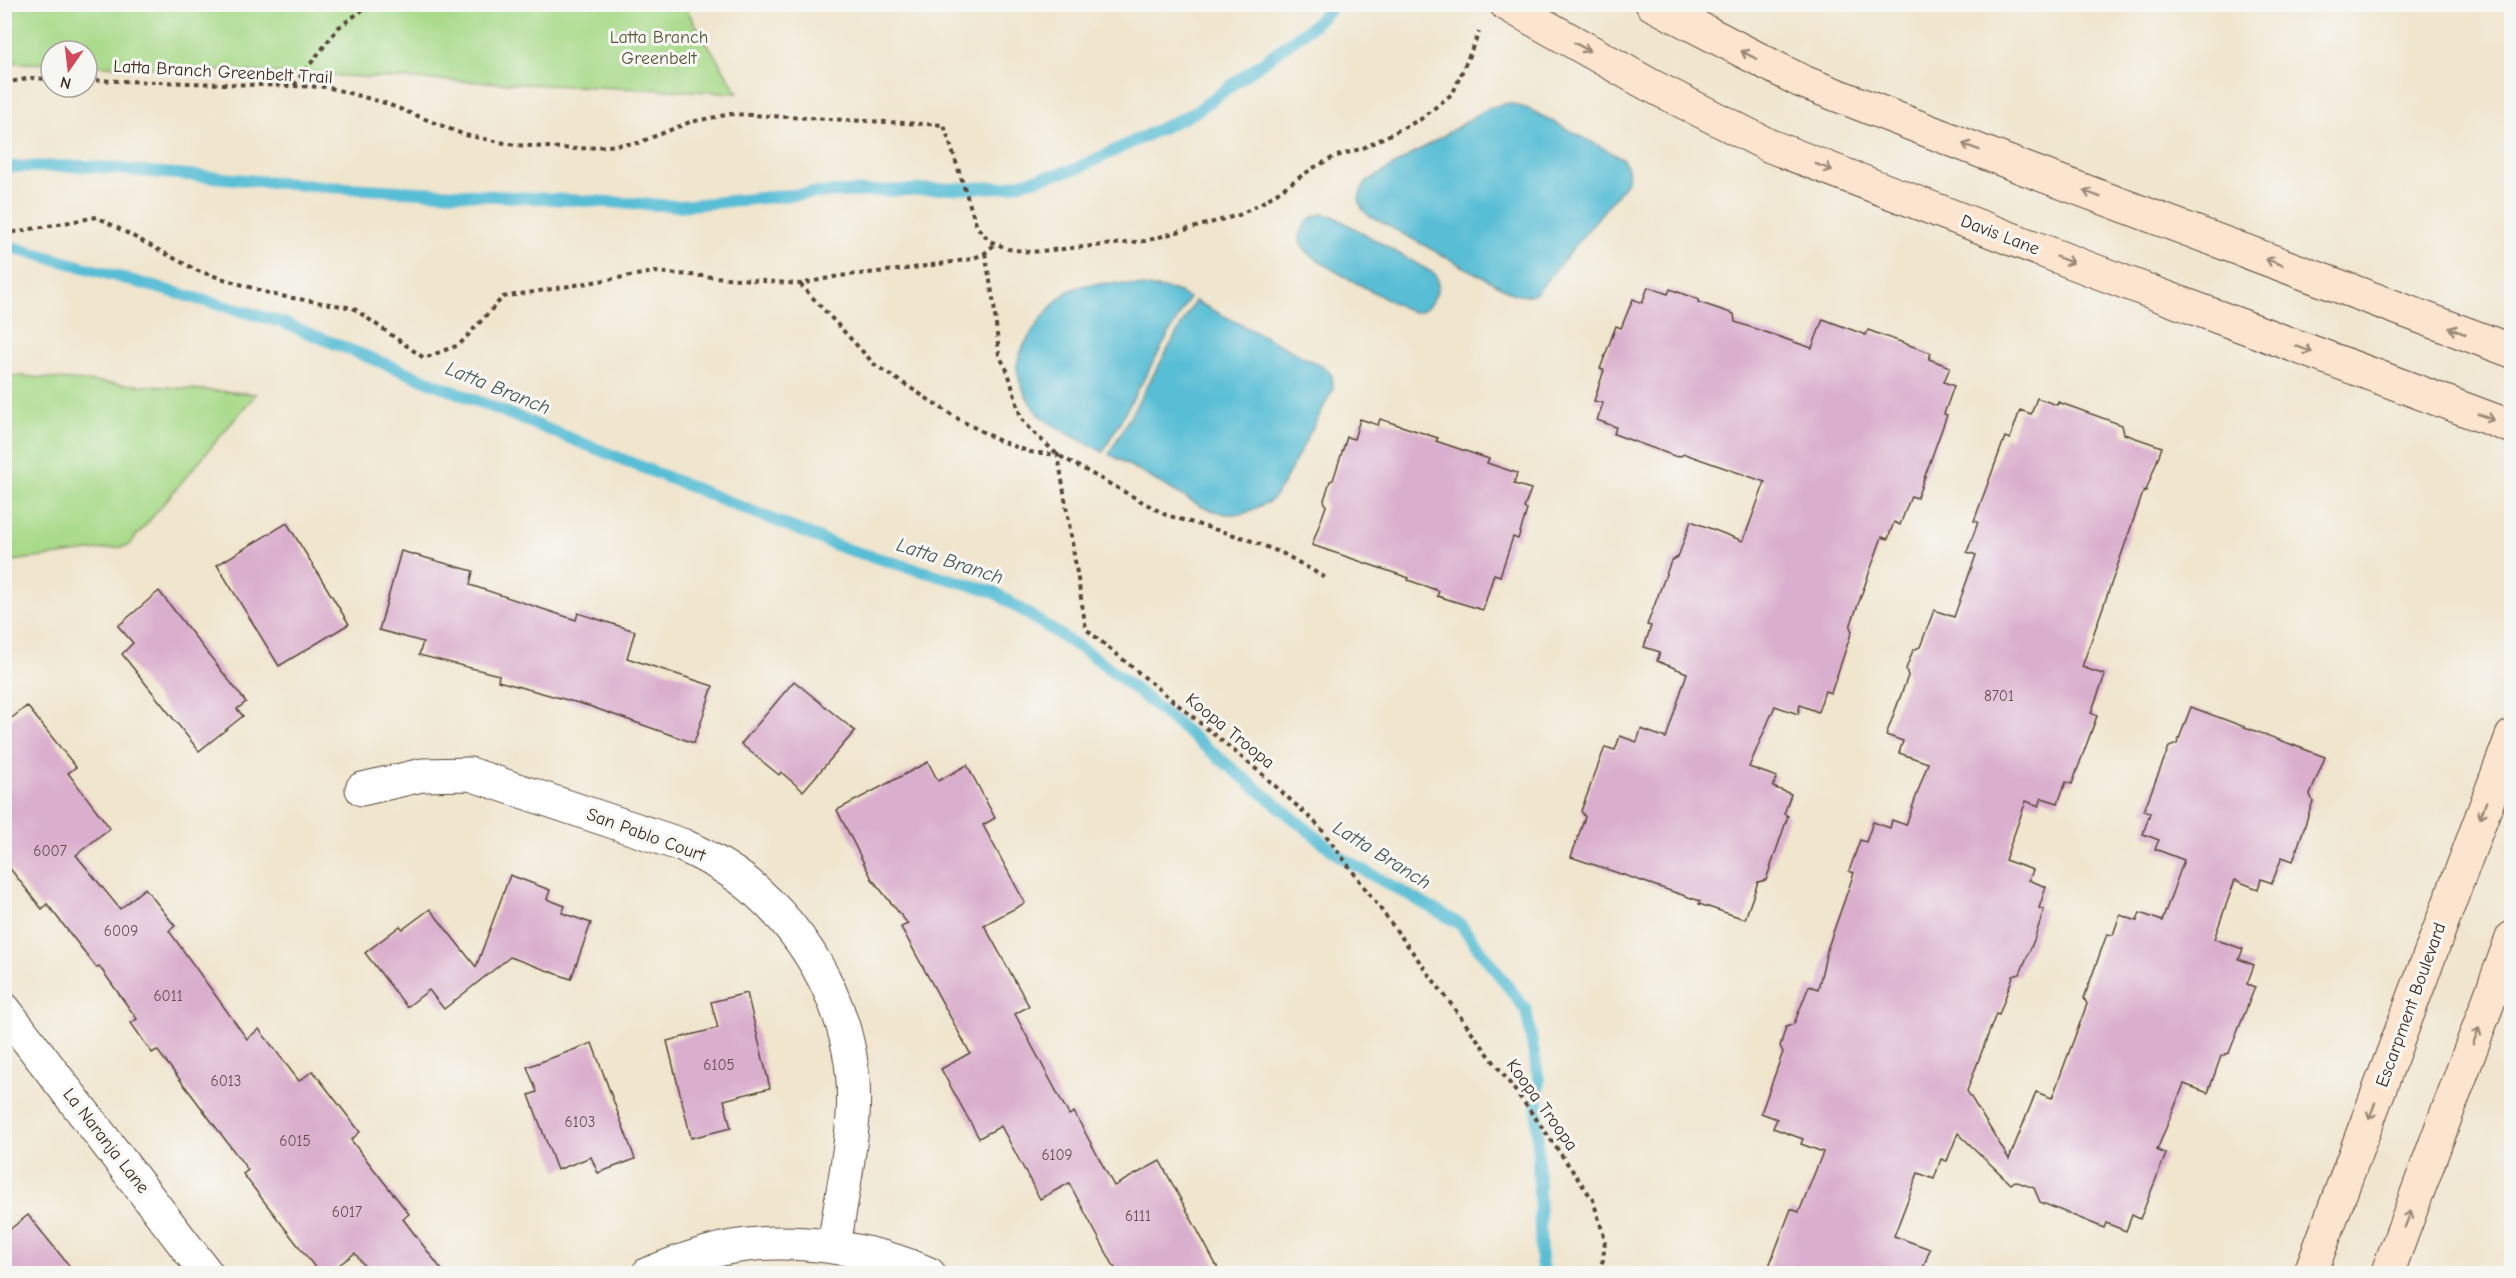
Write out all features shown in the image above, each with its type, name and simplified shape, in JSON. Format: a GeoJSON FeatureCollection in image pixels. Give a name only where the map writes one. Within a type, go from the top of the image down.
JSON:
{"type":"FeatureCollection","features":[{"type":"Feature","properties":{"kind":"main road","name":"Davis Lane"},"geometry":{"type":"LineString","coordinates":[[1506,4],[1648,84],[1770,146],[2511,427]]}},
{"type":"Feature","properties":{"kind":"main road"},"geometry":{"type":"LineString","coordinates":[[1652,4],[1801,81],[2037,173],[2511,351]]}},
{"type":"Feature","properties":{"kind":"main road","name":"Escarpment Boulevard"},"geometry":{"type":"LineString","coordinates":[[2310,1274],[2511,736]]}},
{"type":"Feature","properties":{"kind":"main road"},"geometry":{"type":"LineString","coordinates":[[2387,1274],[2511,938]]}},
{"type":"Feature","properties":{"kind":"street","name":"San Pablo Court"},"geometry":{"type":"LineString","coordinates":[[362,789],[422,775],[470,774],[682,845],[711,859],[755,889],[812,956],[832,995],[848,1041],[853,1088],[853,1116],[834,1247]]}},
{"type":"Feature","properties":{"kind":"street","name":"La Naranja Lane"},"geometry":{"type":"LineString","coordinates":[[4,1009],[207,1274]]}},
{"type":"Feature","properties":{"kind":"street"},"geometry":{"type":"LineString","coordinates":[[648,1274],[689,1258],[724,1249],[771,1244],[834,1247],[879,1256],[929,1274]]}},
{"type":"Feature","properties":{"kind":"path"},"geometry":{"type":"LineString","coordinates":[[293,86],[339,27],[370,4]]}},
{"type":"Feature","properties":{"kind":"path","name":"Latta Branch Greenbelt Trail"},"geometry":{"type":"LineString","coordinates":[[99,80],[327,87],[385,103],[465,135],[515,145],[577,149],[638,143],[690,122],[731,114],[944,125],[977,227],[990,241],[1008,249],[1031,252],[1145,241],[1239,215],[1265,201],[1313,168],[1334,157],[1363,148],[1422,119],[1441,105],[1453,93],[1479,32]]}},
{"type":"Feature","properties":{"kind":"path"},"geometry":{"type":"LineString","coordinates":[[4,83],[39,78]]}},
{"type":"Feature","properties":{"kind":"path"},"geometry":{"type":"LineString","coordinates":[[4,234],[97,217],[198,271],[274,294],[353,308],[424,358],[459,345],[503,297],[654,272],[800,284],[839,276],[972,259],[985,254],[996,243]]}},
{"type":"Feature","properties":{"kind":"path"},"geometry":{"type":"LineString","coordinates":[[985,254],[994,304],[999,355],[1008,372],[1022,418],[1058,455],[1166,515],[1244,538],[1284,554],[1326,578]]}},
{"type":"Feature","properties":{"kind":"path"},"geometry":{"type":"LineString","coordinates":[[800,284],[875,365],[960,420],[1000,441],[1030,453],[1058,455]]}},
{"type":"Feature","properties":{"kind":"path","name":"Koopa Troopa"},"geometry":{"type":"LineString","coordinates":[[1058,455],[1086,628],[1262,774],[1319,826],[1537,1120],[1593,1200],[1605,1240],[1603,1260],[1597,1274]]}},
{"type":"Feature","properties":{"kind":"green space","name":"Latta Branch Greenbelt"},"geometry":{"type":"Polygon","coordinates":[[[683,4],[738,93],[99,66],[99,39],[39,39],[39,63],[5,62],[5,5],[683,4]]]}},
{"type":"Feature","properties":{"kind":"green space"},"geometry":{"type":"Polygon","coordinates":[[[5,375],[256,394],[128,546],[5,562],[5,375]]]}},
{"type":"Feature","properties":{"kind":"water"},"geometry":{"type":"Polygon","coordinates":[[[1508,103],[1529,109],[1622,158],[1627,165],[1628,172],[1623,187],[1538,291],[1527,296],[1514,294],[1368,215],[1361,207],[1359,198],[1368,181],[1489,108],[1508,103]]]}},
{"type":"Feature","properties":{"kind":"water"},"geometry":{"type":"Polygon","coordinates":[[[1323,214],[1333,216],[1435,274],[1438,286],[1429,305],[1423,310],[1411,312],[1336,272],[1310,254],[1301,244],[1300,234],[1310,219],[1323,214]]]}},
{"type":"Feature","properties":{"kind":"water"},"geometry":{"type":"Polygon","coordinates":[[[1114,283],[1174,290],[1189,298],[1103,452],[1049,422],[1036,411],[1023,389],[1017,365],[1030,335],[1062,296],[1069,291],[1091,284],[1114,283]]]}},
{"type":"Feature","properties":{"kind":"water"},"geometry":{"type":"Polygon","coordinates":[[[1195,301],[1325,368],[1332,375],[1333,389],[1283,484],[1271,501],[1243,514],[1226,514],[1204,508],[1109,454],[1195,301]]]}},
{"type":"Feature","properties":{"kind":"building"},"geometry":{"type":"Polygon","coordinates":[[[1648,287],[1668,294],[1670,289],[1699,300],[1698,302],[1734,314],[1735,322],[1812,348],[1823,319],[1866,335],[1868,330],[1931,353],[1929,359],[1950,367],[1944,382],[1954,386],[1944,414],[1947,415],[1917,498],[1911,496],[1900,525],[1894,522],[1888,539],[1882,537],[1850,627],[1852,631],[1831,693],[1825,691],[1818,712],[1800,705],[1798,714],[1775,706],[1749,767],[1777,777],[1773,787],[1791,794],[1784,814],[1788,816],[1766,880],[1758,882],[1745,919],[1699,904],[1700,901],[1571,857],[1585,817],[1581,811],[1605,747],[1615,750],[1620,736],[1637,742],[1641,729],[1666,738],[1687,673],[1657,661],[1660,652],[1644,647],[1651,626],[1647,625],[1671,561],[1678,557],[1691,521],[1743,541],[1765,482],[1685,454],[1677,457],[1614,434],[1616,427],[1597,420],[1603,403],[1594,401],[1604,370],[1600,369],[1616,326],[1621,328],[1633,299],[1642,303],[1648,287]]]}},
{"type":"Feature","properties":{"kind":"building"},"geometry":{"type":"Polygon","coordinates":[[[2037,398],[2057,405],[2058,402],[2122,425],[2124,434],[2162,447],[2146,491],[2144,490],[2082,667],[2105,675],[2091,713],[2097,716],[2072,784],[2066,782],[2058,803],[2042,798],[2039,806],[2026,801],[2005,860],[2033,870],[2029,880],[2046,887],[2039,908],[2044,910],[2020,974],[2013,976],[1999,1015],[1996,1014],[1967,1091],[2009,1159],[2036,1092],[2052,1098],[2087,1004],[2084,998],[2107,934],[2113,935],[2120,915],[2137,921],[2140,913],[2162,921],[2184,860],[2155,849],[2159,840],[2143,834],[2150,813],[2144,810],[2169,747],[2177,744],[2191,707],[2325,757],[2310,795],[2313,801],[2293,861],[2282,857],[2272,883],[2261,879],[2258,889],[2235,880],[2214,939],[2243,949],[2239,959],[2254,965],[2247,984],[2255,987],[2229,1053],[2221,1056],[2208,1093],[2184,1084],[2157,1150],[2166,1154],[2140,1219],[2132,1215],[2126,1231],[2106,1223],[2104,1228],[2040,1202],[2034,1188],[2015,1181],[2011,1184],[1958,1133],[1947,1161],[1941,1159],[1934,1179],[1918,1173],[1894,1236],[1930,1249],[1921,1274],[1766,1274],[1791,1209],[1799,1212],[1823,1152],[1801,1144],[1803,1139],[1773,1128],[1777,1119],[1761,1113],[1783,1052],[1780,1046],[1786,1027],[1794,1024],[1809,986],[1818,989],[1828,947],[1854,873],[1849,871],[1860,840],[1866,842],[1873,822],[1890,828],[1892,820],[1906,825],[1928,763],[1899,753],[1903,741],[1886,735],[1908,676],[1906,669],[1913,650],[1920,647],[1934,610],[1954,617],[1976,555],[1967,552],[1978,522],[1974,521],[2005,437],[2010,439],[2020,410],[2031,414],[2037,398]]]}},
{"type":"Feature","properties":{"kind":"building"},"geometry":{"type":"Polygon","coordinates":[[[1360,419],[1378,425],[1380,419],[1438,438],[1436,441],[1489,459],[1487,463],[1517,473],[1514,484],[1531,489],[1524,508],[1527,510],[1518,539],[1513,537],[1500,576],[1494,574],[1483,610],[1437,596],[1439,591],[1408,580],[1409,578],[1312,545],[1326,506],[1324,500],[1330,481],[1333,480],[1347,437],[1354,439],[1360,419]]]}},
{"type":"Feature","properties":{"kind":"building"},"geometry":{"type":"Polygon","coordinates":[[[287,523],[349,624],[279,666],[217,565],[287,523]]]}},
{"type":"Feature","properties":{"kind":"building"},"geometry":{"type":"Polygon","coordinates":[[[401,551],[473,571],[470,585],[576,620],[578,613],[635,631],[627,658],[713,686],[694,743],[589,706],[498,681],[499,675],[419,655],[423,642],[379,630],[401,551]]]}},
{"type":"Feature","properties":{"kind":"building"},"geometry":{"type":"Polygon","coordinates":[[[159,591],[246,702],[237,709],[243,716],[199,751],[122,654],[133,643],[118,626],[159,591]]]}},
{"type":"Feature","properties":{"kind":"building"},"geometry":{"type":"Polygon","coordinates":[[[794,681],[855,731],[803,791],[781,772],[779,775],[741,744],[794,681]]]}},
{"type":"Feature","properties":{"kind":"building"},"geometry":{"type":"Polygon","coordinates":[[[27,706],[76,767],[68,773],[110,828],[76,855],[120,909],[145,888],[175,926],[169,931],[247,1039],[259,1029],[299,1081],[313,1071],[360,1132],[351,1140],[409,1214],[403,1219],[445,1274],[370,1274],[355,1253],[327,1274],[320,1274],[243,1174],[248,1170],[191,1094],[157,1050],[152,1053],[131,1023],[137,1019],[99,966],[97,968],[47,904],[42,909],[4,861],[4,724],[27,706]]]}},
{"type":"Feature","properties":{"kind":"building"},"geometry":{"type":"Polygon","coordinates":[[[928,762],[938,781],[967,765],[995,818],[983,825],[1025,903],[984,925],[1029,1006],[1015,1014],[1069,1115],[1074,1112],[1114,1186],[1160,1161],[1221,1274],[1118,1274],[1069,1183],[1040,1199],[1001,1126],[979,1138],[941,1069],[970,1053],[901,927],[908,924],[872,879],[837,810],[928,762]]]}},
{"type":"Feature","properties":{"kind":"building"},"geometry":{"type":"Polygon","coordinates":[[[510,875],[550,890],[547,899],[565,906],[562,913],[591,923],[571,979],[510,957],[444,1009],[429,990],[407,1007],[365,953],[400,926],[403,929],[430,909],[476,967],[510,875]]]}},
{"type":"Feature","properties":{"kind":"building"},"geometry":{"type":"Polygon","coordinates":[[[747,993],[770,1088],[724,1100],[731,1128],[691,1138],[667,1041],[718,1028],[711,1002],[747,993]]]}},
{"type":"Feature","properties":{"kind":"building"},"geometry":{"type":"Polygon","coordinates":[[[592,1043],[635,1159],[598,1173],[591,1157],[557,1170],[529,1095],[537,1092],[527,1067],[592,1043]]]}},
{"type":"Feature","properties":{"kind":"building"},"geometry":{"type":"Polygon","coordinates":[[[28,1215],[76,1274],[4,1274],[4,1234],[28,1215]]]}},
{"type":"Feature","properties":{"kind":"waterway"},"geometry":{"type":"LineString","coordinates":[[4,167],[83,166],[328,187],[680,206],[813,193],[1005,187],[1076,169],[1195,112],[1311,27],[1335,4]]}},
{"type":"Feature","properties":{"kind":"waterway","name":"Latta Branch"},"geometry":{"type":"LineString","coordinates":[[4,245],[281,322],[843,548],[994,592],[1100,661],[1342,858],[1460,924],[1526,1010],[1539,1081],[1537,1120],[1541,1263],[1546,1274]]}}]}
